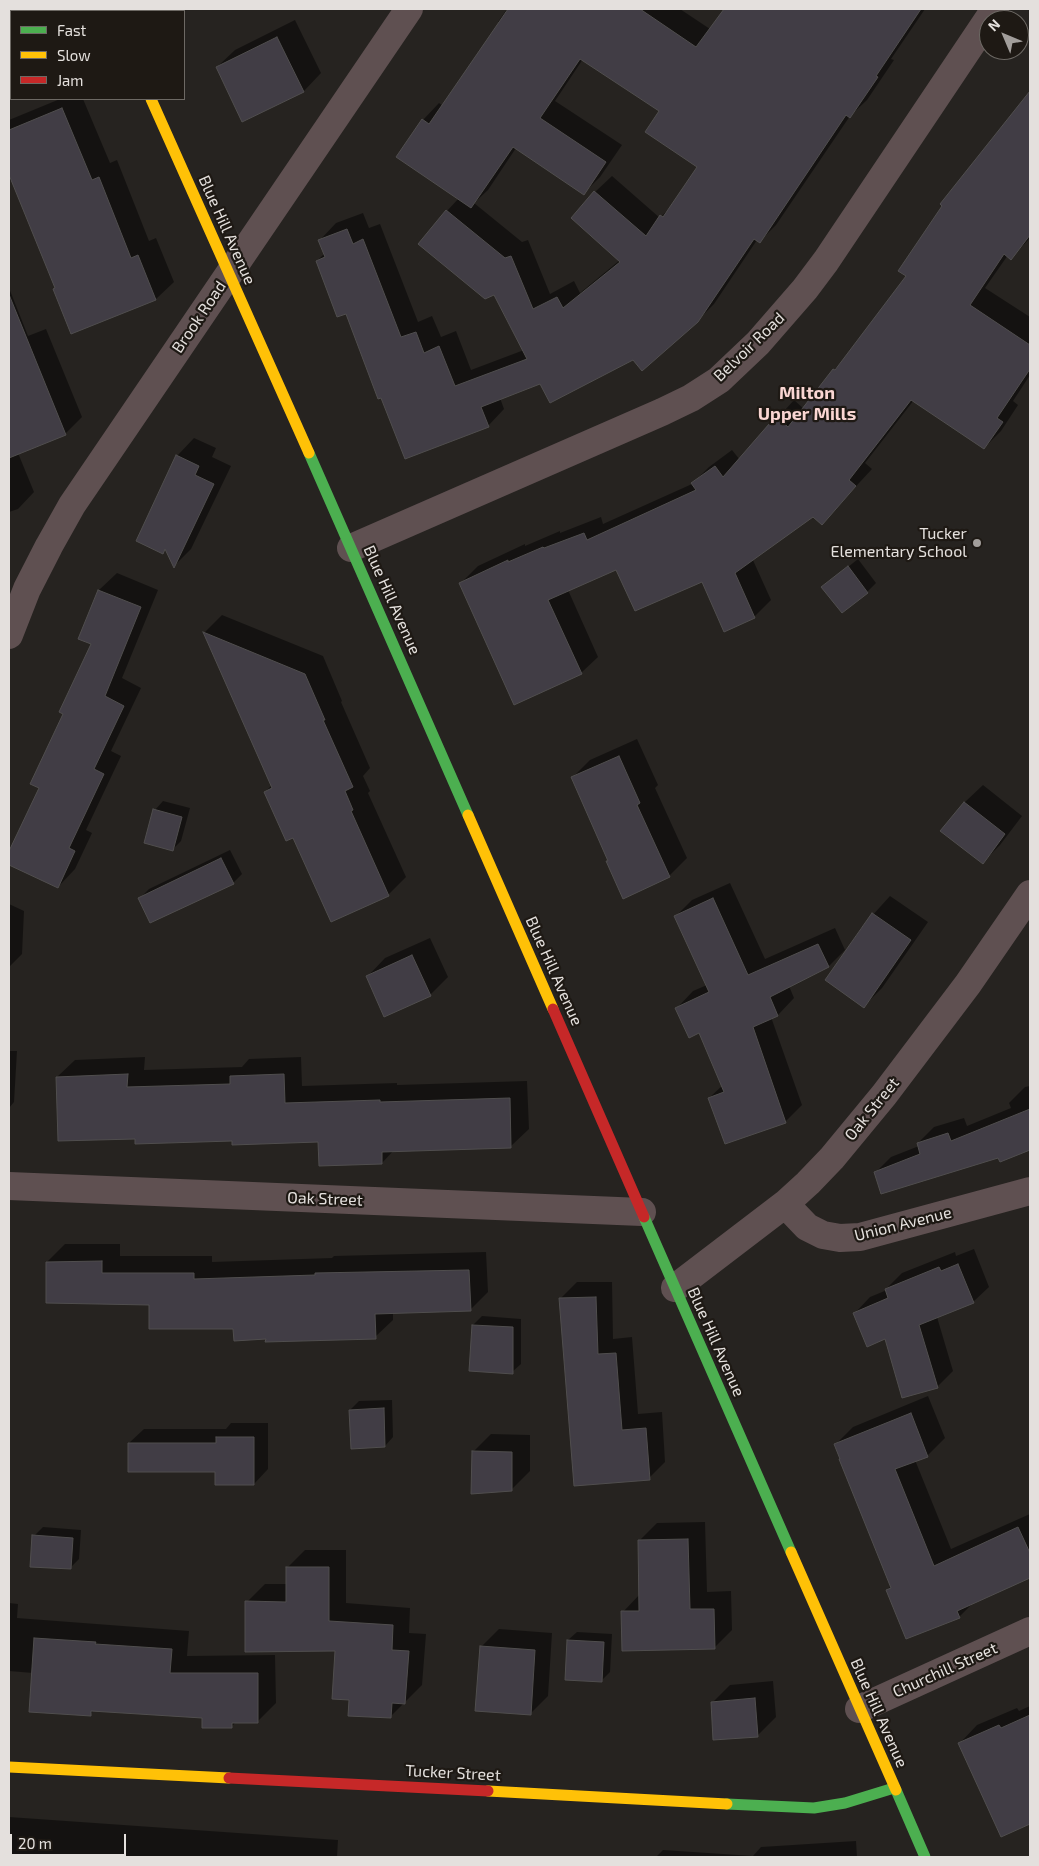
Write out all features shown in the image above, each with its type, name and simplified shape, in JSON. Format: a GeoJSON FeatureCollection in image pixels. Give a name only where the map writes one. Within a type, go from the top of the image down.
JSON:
{"type":"FeatureCollection","features":[{"type":"Feature","properties":{"kind":"main road","name":"Blue Hill Avenue"},"geometry":{"type":"LineString","coordinates":[[151,100],[351,548],[925,1857]]}},
{"type":"Feature","properties":{"kind":"main road","name":"Tucker Street"},"geometry":{"type":"LineString","coordinates":[[9,1767],[814,1808],[845,1803],[894,1788]]}},
{"type":"Feature","properties":{"kind":"street","name":"Brook Road"},"geometry":{"type":"LineString","coordinates":[[9,635],[27,589],[72,505],[409,9]]}},
{"type":"Feature","properties":{"kind":"street","name":"Belvoir Road"},"geometry":{"type":"LineString","coordinates":[[351,548],[662,412],[691,398],[719,380],[758,343],[826,261],[995,9]]}},
{"type":"Feature","properties":{"kind":"street","name":"Oak Street"},"geometry":{"type":"LineString","coordinates":[[675,1288],[785,1204],[832,1158],[871,1111],[968,984],[1030,894]]}},
{"type":"Feature","properties":{"kind":"street","name":"Oak Street"},"geometry":{"type":"LineString","coordinates":[[9,1186],[642,1212]]}},
{"type":"Feature","properties":{"kind":"street","name":"Union Avenue"},"geometry":{"type":"LineString","coordinates":[[785,1204],[808,1227],[823,1235],[840,1238],[860,1237],[1030,1191]]}},
{"type":"Feature","properties":{"kind":"street","name":"Churchill Street"},"geometry":{"type":"LineString","coordinates":[[859,1709],[1030,1631]]}},
{"type":"Feature","properties":{"kind":"building"},"geometry":{"type":"Polygon","coordinates":[[[508,9],[640,9],[696,47],[724,9],[921,9],[850,118],[846,115],[760,243],[754,239],[698,322],[642,371],[633,360],[550,403],[540,384],[481,407],[489,427],[405,459],[381,398],[378,399],[346,314],[337,317],[316,261],[325,257],[318,240],[347,229],[353,244],[363,239],[401,337],[416,332],[424,353],[439,346],[455,386],[527,359],[494,295],[485,299],[418,244],[446,210],[505,258],[511,256],[533,309],[557,297],[563,308],[620,262],[571,218],[594,191],[646,236],[660,215],[663,217],[697,167],[645,132],[659,111],[580,59],[540,118],[606,162],[584,195],[513,147],[471,208],[396,157],[422,119],[429,124],[508,9]]]}},
{"type":"Feature","properties":{"kind":"building"},"geometry":{"type":"Polygon","coordinates":[[[277,37],[304,92],[242,122],[216,67],[277,37]]]}},
{"type":"Feature","properties":{"kind":"building"},"geometry":{"type":"Polygon","coordinates":[[[1030,91],[1030,235],[1011,260],[1004,254],[970,305],[1030,345],[1030,369],[997,418],[1003,422],[984,449],[911,400],[849,480],[856,486],[822,525],[813,517],[735,573],[755,618],[724,632],[702,582],[635,611],[616,570],[548,600],[582,674],[514,705],[459,583],[508,560],[508,562],[543,547],[584,533],[587,540],[696,490],[691,483],[715,466],[723,477],[776,416],[788,427],[833,369],[835,370],[906,276],[898,271],[942,206],[940,204],[1030,91]]]}},
{"type":"Feature","properties":{"kind":"building"},"geometry":{"type":"Polygon","coordinates":[[[62,108],[92,180],[99,177],[131,258],[138,255],[156,300],[71,334],[53,289],[55,288],[9,175],[9,130],[62,108]]]}},
{"type":"Feature","properties":{"kind":"building"},"geometry":{"type":"Polygon","coordinates":[[[9,298],[66,435],[9,458],[9,298]]]}},
{"type":"Feature","properties":{"kind":"building"},"geometry":{"type":"Polygon","coordinates":[[[176,455],[199,466],[195,475],[214,484],[174,568],[165,549],[163,554],[136,541],[176,455]]]}},
{"type":"Feature","properties":{"kind":"building"},"geometry":{"type":"Polygon","coordinates":[[[848,566],[868,593],[842,613],[821,587],[848,566]]]}},
{"type":"Feature","properties":{"kind":"building"},"geometry":{"type":"Polygon","coordinates":[[[98,590],[141,607],[105,696],[124,706],[94,769],[104,774],[69,848],[75,851],[58,888],[9,865],[9,851],[39,788],[30,784],[63,714],[59,712],[91,644],[78,639],[98,590]]]}},
{"type":"Feature","properties":{"kind":"building"},"geometry":{"type":"Polygon","coordinates":[[[203,632],[305,674],[353,787],[345,791],[353,810],[351,811],[389,896],[331,922],[293,838],[286,841],[264,792],[272,788],[203,632]]]}},
{"type":"Feature","properties":{"kind":"building"},"geometry":{"type":"Polygon","coordinates":[[[619,756],[640,803],[637,805],[670,877],[623,899],[571,777],[619,756]]]}},
{"type":"Feature","properties":{"kind":"building"},"geometry":{"type":"Polygon","coordinates":[[[964,802],[1005,834],[983,864],[940,831],[964,802]]]}},
{"type":"Feature","properties":{"kind":"building"},"geometry":{"type":"Polygon","coordinates":[[[153,809],[182,817],[173,851],[144,843],[153,809]]]}},
{"type":"Feature","properties":{"kind":"building"},"geometry":{"type":"Polygon","coordinates":[[[221,858],[234,884],[150,923],[138,898],[221,858]]]}},
{"type":"Feature","properties":{"kind":"building"},"geometry":{"type":"Polygon","coordinates":[[[713,898],[748,975],[818,944],[829,967],[770,997],[778,1016],[753,1027],[786,1123],[725,1144],[708,1098],[724,1092],[699,1033],[689,1038],[675,1008],[709,992],[674,916],[713,898]]]}},
{"type":"Feature","properties":{"kind":"building"},"geometry":{"type":"Polygon","coordinates":[[[872,913],[911,940],[864,1008],[825,980],[872,913]]]}},
{"type":"Feature","properties":{"kind":"building"},"geometry":{"type":"Polygon","coordinates":[[[412,955],[431,996],[384,1017],[366,976],[412,955]]]}},
{"type":"Feature","properties":{"kind":"building"},"geometry":{"type":"Polygon","coordinates":[[[128,1074],[127,1087],[230,1084],[230,1076],[284,1074],[285,1103],[510,1098],[511,1148],[382,1152],[382,1164],[319,1166],[318,1142],[232,1145],[232,1141],[135,1144],[135,1139],[58,1141],[56,1077],[128,1074]]]}},
{"type":"Feature","properties":{"kind":"building"},"geometry":{"type":"Polygon","coordinates":[[[1030,1109],[1030,1150],[1000,1162],[998,1158],[881,1194],[874,1172],[920,1154],[917,1143],[948,1133],[951,1141],[1030,1109]]]}},
{"type":"Feature","properties":{"kind":"building"},"geometry":{"type":"Polygon","coordinates":[[[102,1261],[102,1273],[194,1273],[194,1279],[315,1275],[315,1273],[469,1270],[471,1311],[375,1314],[376,1339],[265,1342],[266,1339],[234,1341],[233,1329],[149,1329],[149,1305],[46,1303],[46,1262],[102,1261]]]}},
{"type":"Feature","properties":{"kind":"building"},"geometry":{"type":"Polygon","coordinates":[[[958,1264],[974,1303],[919,1325],[938,1388],[902,1398],[885,1339],[867,1347],[853,1313],[888,1298],[885,1289],[939,1267],[941,1271],[958,1264]]]}},
{"type":"Feature","properties":{"kind":"building"},"geometry":{"type":"Polygon","coordinates":[[[596,1297],[598,1354],[616,1353],[622,1430],[646,1428],[650,1480],[574,1486],[559,1298],[596,1297]]]}},
{"type":"Feature","properties":{"kind":"building"},"geometry":{"type":"Polygon","coordinates":[[[472,1325],[513,1327],[513,1374],[469,1371],[472,1325]]]}},
{"type":"Feature","properties":{"kind":"building"},"geometry":{"type":"Polygon","coordinates":[[[384,1408],[385,1447],[351,1449],[349,1410],[384,1408]]]}},
{"type":"Feature","properties":{"kind":"building"},"geometry":{"type":"Polygon","coordinates":[[[911,1413],[928,1457],[895,1469],[934,1566],[1018,1527],[1030,1553],[1030,1578],[957,1611],[960,1618],[906,1639],[886,1590],[891,1588],[834,1444],[911,1413]]]}},
{"type":"Feature","properties":{"kind":"building"},"geometry":{"type":"Polygon","coordinates":[[[216,1437],[254,1437],[254,1485],[215,1485],[215,1472],[128,1472],[128,1443],[216,1443],[216,1437]]]}},
{"type":"Feature","properties":{"kind":"building"},"geometry":{"type":"Polygon","coordinates":[[[472,1451],[512,1452],[512,1491],[471,1494],[472,1451]]]}},
{"type":"Feature","properties":{"kind":"building"},"geometry":{"type":"Polygon","coordinates":[[[32,1535],[73,1538],[71,1569],[30,1567],[32,1535]]]}},
{"type":"Feature","properties":{"kind":"building"},"geometry":{"type":"Polygon","coordinates":[[[688,1539],[690,1609],[714,1609],[715,1649],[622,1651],[621,1611],[639,1611],[638,1540],[688,1539]]]}},
{"type":"Feature","properties":{"kind":"building"},"geometry":{"type":"Polygon","coordinates":[[[286,1567],[329,1567],[329,1621],[393,1625],[392,1650],[409,1651],[405,1704],[392,1703],[391,1718],[348,1716],[349,1700],[332,1699],[335,1651],[245,1652],[245,1601],[286,1602],[286,1567]]]}},
{"type":"Feature","properties":{"kind":"building"},"geometry":{"type":"Polygon","coordinates":[[[34,1638],[172,1649],[170,1673],[258,1673],[258,1723],[232,1723],[232,1728],[202,1728],[202,1718],[91,1711],[91,1716],[29,1712],[34,1638]]]}},
{"type":"Feature","properties":{"kind":"building"},"geometry":{"type":"Polygon","coordinates":[[[567,1640],[604,1642],[602,1682],[565,1680],[567,1640]]]}},
{"type":"Feature","properties":{"kind":"building"},"geometry":{"type":"Polygon","coordinates":[[[480,1646],[535,1650],[531,1715],[475,1711],[480,1646]]]}},
{"type":"Feature","properties":{"kind":"building"},"geometry":{"type":"Polygon","coordinates":[[[755,1698],[758,1737],[713,1740],[711,1702],[755,1698]]]}},
{"type":"Feature","properties":{"kind":"building"},"geometry":{"type":"Polygon","coordinates":[[[1030,1715],[1030,1824],[1001,1837],[958,1743],[999,1725],[1001,1728],[1030,1715]]]}},
{"type":"Feature","properties":{"kind":"traffic: fast"},"geometry":{"type":"LineString","coordinates":[[309,453],[468,815]]}},
{"type":"Feature","properties":{"kind":"traffic: fast"},"geometry":{"type":"LineString","coordinates":[[644,1217],[791,1552]]}},
{"type":"Feature","properties":{"kind":"traffic: fast"},"geometry":{"type":"LineString","coordinates":[[727,1804],[814,1808],[845,1803],[894,1788]]}},
{"type":"Feature","properties":{"kind":"traffic: fast"},"geometry":{"type":"LineString","coordinates":[[896,1790],[925,1857]]}},
{"type":"Feature","properties":{"kind":"traffic: slow"},"geometry":{"type":"LineString","coordinates":[[151,100],[309,453]]}},
{"type":"Feature","properties":{"kind":"traffic: slow"},"geometry":{"type":"LineString","coordinates":[[468,815],[553,1009]]}},
{"type":"Feature","properties":{"kind":"traffic: slow"},"geometry":{"type":"LineString","coordinates":[[791,1552],[896,1790]]}},
{"type":"Feature","properties":{"kind":"traffic: slow"},"geometry":{"type":"LineString","coordinates":[[9,1767],[229,1778]]}},
{"type":"Feature","properties":{"kind":"traffic: slow"},"geometry":{"type":"LineString","coordinates":[[488,1791],[727,1804]]}},
{"type":"Feature","properties":{"kind":"traffic: jam"},"geometry":{"type":"LineString","coordinates":[[553,1009],[644,1217]]}},
{"type":"Feature","properties":{"kind":"traffic: jam"},"geometry":{"type":"LineString","coordinates":[[229,1778],[488,1791]]}},
{"type":"Feature","properties":{"kind":"place","name":"Tucker Elementary School"},"geometry":{"type":"Point","coordinates":[977,543]}},
{"type":"Feature","properties":{"kind":"district","name":"Milton Upper Mills"},"geometry":{"type":"Point","coordinates":[807,403]}}]}
